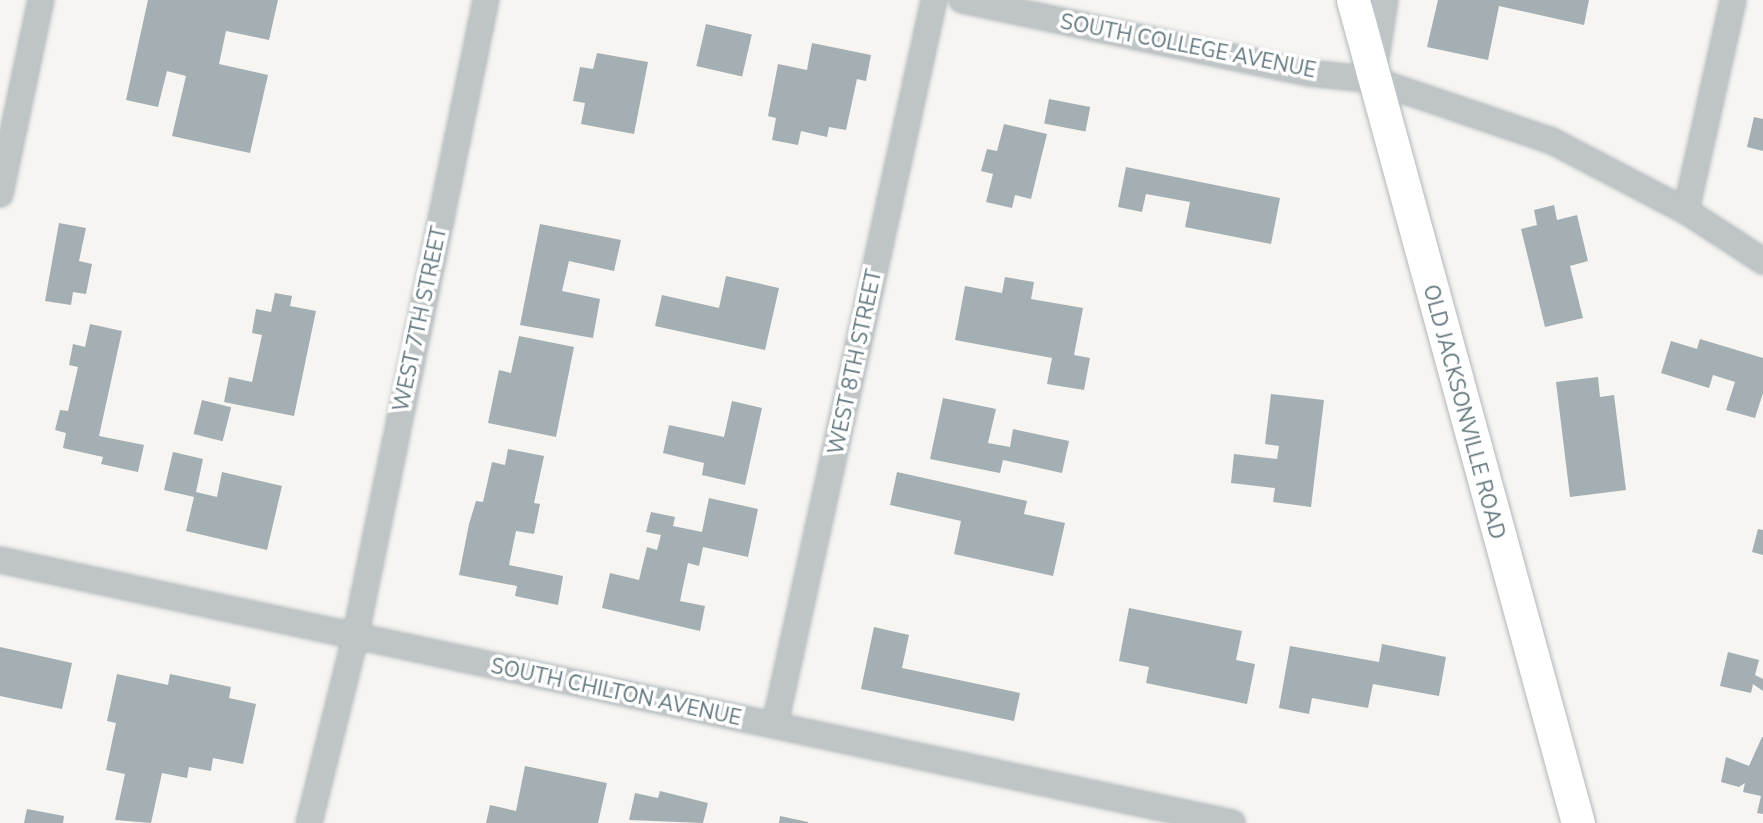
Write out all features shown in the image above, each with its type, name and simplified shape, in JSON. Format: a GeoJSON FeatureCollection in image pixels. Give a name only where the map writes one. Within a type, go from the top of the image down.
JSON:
{"type":"FeatureCollection","features":[{"type":"Feature","properties":{"kind":"main road","name":"OLD JACKSONVILLE ROAD"},"geometry":{"type":"LineString","coordinates":[[1353,0],[1578,823]]}},
{"type":"Feature","properties":{"kind":"street"},"geometry":{"type":"LineString","coordinates":[[0,194],[41,0]]}},
{"type":"Feature","properties":{"kind":"street","name":"WEST 7TH STREET"},"geometry":{"type":"LineString","coordinates":[[309,823],[355,638],[486,0]]}},
{"type":"Feature","properties":{"kind":"street","name":"WEST 8TH STREET"},"geometry":{"type":"LineString","coordinates":[[775,724],[934,0]]}},
{"type":"Feature","properties":{"kind":"street","name":"SOUTH COLLEGE AVENUE"},"geometry":{"type":"LineString","coordinates":[[961,0],[1309,72],[1373,80],[1552,141],[1686,211],[1763,261]]}},
{"type":"Feature","properties":{"kind":"street"},"geometry":{"type":"LineString","coordinates":[[1373,80],[1385,0]]}},
{"type":"Feature","properties":{"kind":"street"},"geometry":{"type":"LineString","coordinates":[[1686,211],[1733,0]]}},
{"type":"Feature","properties":{"kind":"street","name":"SOUTH CHILTON AVENUE"},"geometry":{"type":"LineString","coordinates":[[0,560],[355,638],[775,724],[1232,823]]}},
{"type":"Feature","properties":{"kind":"building"},"geometry":{"type":"Polygon","coordinates":[[[148,0],[278,0],[269,40],[226,31],[219,64],[268,75],[250,153],[172,136],[186,76],[167,71],[158,107],[126,100],[148,0]]]}},
{"type":"Feature","properties":{"kind":"building"},"geometry":{"type":"Polygon","coordinates":[[[1438,0],[1589,0],[1584,25],[1499,6],[1488,60],[1427,47],[1438,0]]]}},
{"type":"Feature","properties":{"kind":"building"},"geometry":{"type":"Polygon","coordinates":[[[706,24],[752,35],[742,76],[696,66],[706,24]]]}},
{"type":"Feature","properties":{"kind":"building"},"geometry":{"type":"Polygon","coordinates":[[[812,43],[871,55],[866,81],[857,79],[846,130],[829,127],[827,137],[801,131],[798,145],[772,140],[776,118],[768,116],[778,64],[807,70],[812,43]]]}},
{"type":"Feature","properties":{"kind":"building"},"geometry":{"type":"Polygon","coordinates":[[[597,53],[648,62],[634,134],[581,124],[585,103],[573,101],[580,67],[593,69],[597,53]]]}},
{"type":"Feature","properties":{"kind":"building"},"geometry":{"type":"Polygon","coordinates":[[[1049,99],[1090,107],[1085,132],[1044,124],[1049,99]]]}},
{"type":"Feature","properties":{"kind":"building"},"geometry":{"type":"Polygon","coordinates":[[[1754,117],[1763,119],[1763,151],[1747,147],[1754,117]]]}},
{"type":"Feature","properties":{"kind":"building"},"geometry":{"type":"Polygon","coordinates":[[[1004,124],[1047,134],[1031,199],[1015,195],[1012,208],[986,202],[993,174],[981,171],[987,149],[997,151],[1004,124]]]}},
{"type":"Feature","properties":{"kind":"building"},"geometry":{"type":"Polygon","coordinates":[[[1126,167],[1280,198],[1271,244],[1185,227],[1190,202],[1146,194],[1142,212],[1118,207],[1126,167]]]}},
{"type":"Feature","properties":{"kind":"building"},"geometry":{"type":"Polygon","coordinates":[[[1554,205],[1557,220],[1577,215],[1588,261],[1570,266],[1583,318],[1545,327],[1521,229],[1537,225],[1534,210],[1554,205]]]}},
{"type":"Feature","properties":{"kind":"building"},"geometry":{"type":"Polygon","coordinates":[[[59,223],[86,228],[79,261],[92,264],[86,294],[73,292],[71,305],[45,301],[59,223]]]}},
{"type":"Feature","properties":{"kind":"building"},"geometry":{"type":"Polygon","coordinates":[[[540,224],[621,240],[614,271],[569,261],[562,291],[600,299],[593,338],[520,325],[540,224]]]}},
{"type":"Feature","properties":{"kind":"building"},"geometry":{"type":"Polygon","coordinates":[[[726,276],[779,288],[765,350],[655,326],[662,295],[719,308],[726,276]]]}},
{"type":"Feature","properties":{"kind":"building"},"geometry":{"type":"Polygon","coordinates":[[[1005,277],[1034,282],[1031,299],[1083,308],[1074,355],[1090,358],[1084,390],[1047,384],[1052,358],[955,340],[965,286],[1002,293],[1005,277]]]}},
{"type":"Feature","properties":{"kind":"building"},"geometry":{"type":"Polygon","coordinates":[[[275,293],[292,296],[290,306],[316,311],[294,416],[224,402],[229,377],[252,382],[262,335],[252,333],[256,309],[271,312],[275,293]]]}},
{"type":"Feature","properties":{"kind":"building"},"geometry":{"type":"Polygon","coordinates":[[[90,324],[122,331],[99,436],[144,445],[138,472],[101,464],[103,457],[63,448],[66,433],[55,430],[60,410],[68,411],[78,367],[69,365],[73,344],[85,347],[90,324]]]}},
{"type":"Feature","properties":{"kind":"building"},"geometry":{"type":"Polygon","coordinates":[[[519,336],[574,347],[556,437],[488,423],[499,370],[511,373],[519,336]]]}},
{"type":"Feature","properties":{"kind":"building"},"geometry":{"type":"Polygon","coordinates":[[[1700,339],[1763,358],[1763,393],[1755,418],[1726,410],[1735,382],[1713,375],[1709,388],[1661,373],[1671,341],[1697,349],[1700,339]]]}},
{"type":"Feature","properties":{"kind":"building"},"geometry":{"type":"Polygon","coordinates":[[[1598,377],[1600,397],[1614,395],[1626,490],[1570,497],[1556,382],[1598,377]]]}},
{"type":"Feature","properties":{"kind":"building"},"geometry":{"type":"Polygon","coordinates":[[[1271,394],[1324,400],[1311,507],[1273,502],[1275,488],[1231,483],[1234,454],[1277,459],[1279,446],[1265,444],[1271,394]]]}},
{"type":"Feature","properties":{"kind":"building"},"geometry":{"type":"Polygon","coordinates":[[[943,398],[996,409],[988,443],[1010,447],[1013,429],[1069,441],[1062,473],[1003,460],[1000,473],[930,459],[943,398]]]}},
{"type":"Feature","properties":{"kind":"building"},"geometry":{"type":"Polygon","coordinates":[[[202,400],[231,407],[223,441],[194,434],[202,400]]]}},
{"type":"Feature","properties":{"kind":"building"},"geometry":{"type":"Polygon","coordinates":[[[732,401],[762,408],[745,485],[702,475],[704,463],[663,453],[669,425],[724,437],[732,401]]]}},
{"type":"Feature","properties":{"kind":"building"},"geometry":{"type":"Polygon","coordinates":[[[508,449],[544,456],[534,503],[540,504],[534,534],[516,531],[509,565],[563,576],[558,605],[515,596],[517,586],[459,575],[476,501],[483,502],[492,462],[505,465],[508,449]]]}},
{"type":"Feature","properties":{"kind":"building"},"geometry":{"type":"Polygon","coordinates":[[[173,452],[203,459],[196,492],[217,497],[222,472],[282,486],[267,550],[186,531],[194,497],[164,490],[173,452]]]}},
{"type":"Feature","properties":{"kind":"building"},"geometry":{"type":"Polygon","coordinates":[[[897,472],[1027,501],[1024,514],[1065,523],[1053,576],[954,554],[961,521],[890,505],[897,472]]]}},
{"type":"Feature","properties":{"kind":"building"},"geometry":{"type":"Polygon","coordinates":[[[709,498],[758,509],[748,557],[703,547],[699,566],[688,563],[680,601],[705,606],[700,631],[602,608],[610,573],[639,580],[647,547],[657,550],[661,535],[646,532],[651,512],[675,517],[673,526],[702,532],[709,498]]]}},
{"type":"Feature","properties":{"kind":"building"},"geometry":{"type":"Polygon","coordinates":[[[1758,529],[1763,530],[1763,555],[1752,552],[1758,529]]]}},
{"type":"Feature","properties":{"kind":"building"},"geometry":{"type":"Polygon","coordinates":[[[1129,608],[1242,631],[1236,660],[1255,664],[1247,704],[1146,683],[1149,667],[1119,661],[1129,608]]]}},
{"type":"Feature","properties":{"kind":"building"},"geometry":{"type":"Polygon","coordinates":[[[874,627],[909,635],[902,668],[1020,693],[1014,721],[861,689],[874,627]]]}},
{"type":"Feature","properties":{"kind":"building"},"geometry":{"type":"Polygon","coordinates":[[[1382,644],[1446,657],[1439,696],[1373,684],[1368,708],[1312,698],[1309,714],[1279,708],[1290,646],[1379,662],[1382,644]]]}},
{"type":"Feature","properties":{"kind":"building"},"geometry":{"type":"Polygon","coordinates":[[[0,647],[72,663],[62,709],[0,696],[0,647]]]}},
{"type":"Feature","properties":{"kind":"building"},"geometry":{"type":"Polygon","coordinates":[[[1728,652],[1759,660],[1755,675],[1763,679],[1763,691],[1753,684],[1751,693],[1720,686],[1728,652]]]}},
{"type":"Feature","properties":{"kind":"building"},"geometry":{"type":"Polygon","coordinates":[[[117,674],[168,685],[170,674],[231,687],[229,698],[256,704],[243,764],[213,758],[211,771],[189,767],[187,778],[162,773],[151,823],[115,820],[125,774],[106,770],[116,723],[107,721],[117,674]]]}},
{"type":"Feature","properties":{"kind":"building"},"geometry":{"type":"Polygon","coordinates":[[[1762,737],[1763,814],[1757,813],[1761,796],[1743,792],[1745,783],[1739,787],[1721,782],[1726,757],[1749,766],[1762,737]]]}},
{"type":"Feature","properties":{"kind":"building"},"geometry":{"type":"Polygon","coordinates":[[[525,766],[607,783],[598,823],[486,823],[490,805],[516,811],[525,766]]]}},
{"type":"Feature","properties":{"kind":"building"},"geometry":{"type":"Polygon","coordinates":[[[660,791],[708,803],[703,823],[629,820],[635,793],[658,798],[660,791]]]}},
{"type":"Feature","properties":{"kind":"building"},"geometry":{"type":"Polygon","coordinates":[[[27,809],[64,816],[63,823],[24,823],[27,809]]]}},
{"type":"Feature","properties":{"kind":"building"},"geometry":{"type":"Polygon","coordinates":[[[780,816],[808,822],[808,823],[779,823],[780,816]]]}}]}
